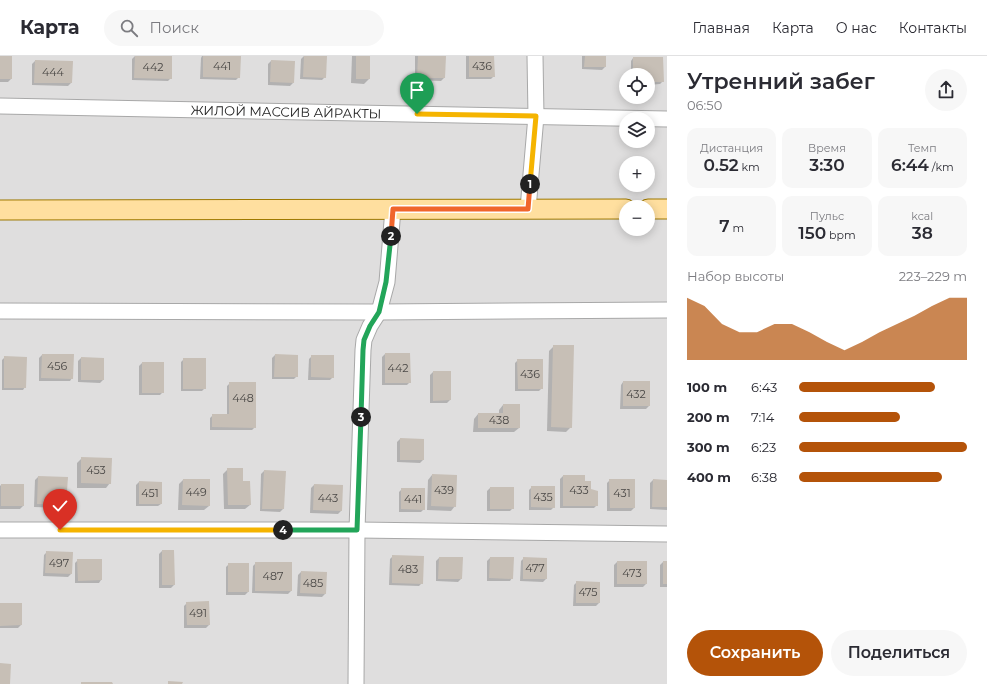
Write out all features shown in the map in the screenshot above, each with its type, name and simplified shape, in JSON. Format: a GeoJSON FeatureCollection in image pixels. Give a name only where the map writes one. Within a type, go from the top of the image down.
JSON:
{"type":"FeatureCollection","features":[{"type":"Feature","properties":{"kind":"main road"},"geometry":{"type":"LineString","coordinates":[[0,210],[619,209]]}},
{"type":"Feature","properties":{"kind":"main road"},"geometry":{"type":"LineString","coordinates":[[655,209],[667,209]]}},
{"type":"Feature","properties":{"kind":"street"},"geometry":{"type":"LineString","coordinates":[[528,209],[536,116],[535,56]]}},
{"type":"Feature","properties":{"kind":"street","name":"ЖИЛОЙ МАССИВ АЙРАКТЫ"},"geometry":{"type":"LineString","coordinates":[[0,106],[667,119]]}},
{"type":"Feature","properties":{"kind":"street"},"geometry":{"type":"LineString","coordinates":[[356,684],[357,530],[363,350],[364,340],[370,326],[379,312],[386,282],[393,209]]}},
{"type":"Feature","properties":{"kind":"street"},"geometry":{"type":"LineString","coordinates":[[0,311],[379,312],[667,310]]}},
{"type":"Feature","properties":{"kind":"street"},"geometry":{"type":"LineString","coordinates":[[0,530],[357,530],[667,534]]}},
{"type":"Feature","properties":{"kind":"shaded area"},"geometry":{"type":"Polygon","coordinates":[[[0,56],[667,56],[667,684],[0,684],[0,56]]]}},
{"type":"Feature","properties":{"kind":"building"},"geometry":{"type":"Polygon","coordinates":[[[0,56],[12,56],[12,79],[0,79],[0,56]]]}},
{"type":"Feature","properties":{"kind":"building"},"geometry":{"type":"Polygon","coordinates":[[[135,56],[172,56],[172,79],[134,78],[135,56]]]}},
{"type":"Feature","properties":{"kind":"building"},"geometry":{"type":"Polygon","coordinates":[[[203,56],[241,56],[240,78],[203,77],[203,56]]]}},
{"type":"Feature","properties":{"kind":"building"},"geometry":{"type":"Polygon","coordinates":[[[304,56],[327,56],[326,78],[303,77],[304,56]]]}},
{"type":"Feature","properties":{"kind":"building"},"geometry":{"type":"Polygon","coordinates":[[[356,56],[370,56],[370,79],[356,79],[356,56]]]}},
{"type":"Feature","properties":{"kind":"building"},"geometry":{"type":"Polygon","coordinates":[[[418,56],[446,56],[445,78],[417,78],[418,56]]]}},
{"type":"Feature","properties":{"kind":"building"},"geometry":{"type":"Polygon","coordinates":[[[469,56],[494,56],[495,77],[469,77],[469,56]]]}},
{"type":"Feature","properties":{"kind":"building"},"geometry":{"type":"Polygon","coordinates":[[[585,56],[606,56],[606,67],[584,67],[585,56]]]}},
{"type":"Feature","properties":{"kind":"building"},"geometry":{"type":"Polygon","coordinates":[[[633,57],[663,57],[664,82],[655,82],[655,68],[633,68],[633,57]]]}},
{"type":"Feature","properties":{"kind":"building"},"geometry":{"type":"Polygon","coordinates":[[[35,60],[73,61],[72,83],[34,83],[35,60]]]}},
{"type":"Feature","properties":{"kind":"building"},"geometry":{"type":"Polygon","coordinates":[[[271,60],[295,61],[294,83],[270,82],[271,60]]]}},
{"type":"Feature","properties":{"kind":"building"},"geometry":{"type":"Polygon","coordinates":[[[553,345],[574,345],[572,428],[551,427],[553,345]]]}},
{"type":"Feature","properties":{"kind":"building"},"geometry":{"type":"Polygon","coordinates":[[[385,353],[410,353],[411,383],[385,383],[385,353]]]}},
{"type":"Feature","properties":{"kind":"building"},"geometry":{"type":"Polygon","coordinates":[[[42,354],[74,354],[73,379],[41,378],[42,354]]]}},
{"type":"Feature","properties":{"kind":"building"},"geometry":{"type":"Polygon","coordinates":[[[275,354],[298,355],[298,377],[274,377],[275,354]]]}},
{"type":"Feature","properties":{"kind":"building"},"geometry":{"type":"Polygon","coordinates":[[[311,355],[334,355],[334,378],[311,377],[311,355]]]}},
{"type":"Feature","properties":{"kind":"building"},"geometry":{"type":"Polygon","coordinates":[[[4,356],[27,357],[26,388],[4,388],[4,356]]]}},
{"type":"Feature","properties":{"kind":"building"},"geometry":{"type":"Polygon","coordinates":[[[81,357],[104,358],[104,380],[81,380],[81,357]]]}},
{"type":"Feature","properties":{"kind":"building"},"geometry":{"type":"Polygon","coordinates":[[[183,358],[206,358],[206,389],[183,389],[183,358]]]}},
{"type":"Feature","properties":{"kind":"building"},"geometry":{"type":"Polygon","coordinates":[[[517,359],[543,359],[543,389],[518,389],[517,359]]]}},
{"type":"Feature","properties":{"kind":"building"},"geometry":{"type":"Polygon","coordinates":[[[142,362],[164,362],[164,393],[142,393],[142,362]]]}},
{"type":"Feature","properties":{"kind":"building"},"geometry":{"type":"Polygon","coordinates":[[[433,371],[451,371],[451,400],[433,401],[433,371]]]}},
{"type":"Feature","properties":{"kind":"building"},"geometry":{"type":"Polygon","coordinates":[[[623,381],[650,381],[650,406],[623,406],[623,381]]]}},
{"type":"Feature","properties":{"kind":"building"},"geometry":{"type":"Polygon","coordinates":[[[229,382],[256,382],[256,428],[212,427],[212,414],[229,414],[229,382]]]}},
{"type":"Feature","properties":{"kind":"building"},"geometry":{"type":"Polygon","coordinates":[[[503,404],[520,404],[520,428],[478,428],[478,413],[503,413],[503,404]]]}},
{"type":"Feature","properties":{"kind":"building"},"geometry":{"type":"Polygon","coordinates":[[[400,438],[424,439],[424,460],[400,460],[400,438]]]}},
{"type":"Feature","properties":{"kind":"building"},"geometry":{"type":"Polygon","coordinates":[[[81,457],[112,458],[111,484],[81,483],[81,457]]]}},
{"type":"Feature","properties":{"kind":"building"},"geometry":{"type":"Polygon","coordinates":[[[227,468],[243,468],[243,481],[250,481],[251,505],[228,505],[227,468]]]}},
{"type":"Feature","properties":{"kind":"building"},"geometry":{"type":"Polygon","coordinates":[[[264,470],[286,471],[284,509],[262,509],[264,470]]]}},
{"type":"Feature","properties":{"kind":"building"},"geometry":{"type":"Polygon","coordinates":[[[432,474],[457,475],[456,507],[431,506],[432,474]]]}},
{"type":"Feature","properties":{"kind":"building"},"geometry":{"type":"Polygon","coordinates":[[[563,475],[585,475],[585,481],[591,481],[591,489],[598,491],[598,506],[563,506],[563,475]]]}},
{"type":"Feature","properties":{"kind":"building"},"geometry":{"type":"Polygon","coordinates":[[[38,476],[68,477],[66,505],[37,504],[38,476]]]}},
{"type":"Feature","properties":{"kind":"building"},"geometry":{"type":"Polygon","coordinates":[[[183,479],[210,479],[210,506],[182,505],[183,479]]]}},
{"type":"Feature","properties":{"kind":"building"},"geometry":{"type":"Polygon","coordinates":[[[609,479],[635,479],[635,508],[610,508],[609,479]]]}},
{"type":"Feature","properties":{"kind":"building"},"geometry":{"type":"Polygon","coordinates":[[[653,479],[667,480],[667,507],[652,507],[653,479]]]}},
{"type":"Feature","properties":{"kind":"building"},"geometry":{"type":"Polygon","coordinates":[[[139,481],[162,482],[162,504],[139,504],[139,481]]]}},
{"type":"Feature","properties":{"kind":"building"},"geometry":{"type":"Polygon","coordinates":[[[1,484],[24,484],[24,506],[1,506],[1,484]]]}},
{"type":"Feature","properties":{"kind":"building"},"geometry":{"type":"Polygon","coordinates":[[[314,484],[343,485],[342,511],[313,510],[314,484]]]}},
{"type":"Feature","properties":{"kind":"building"},"geometry":{"type":"Polygon","coordinates":[[[531,486],[555,486],[555,508],[531,507],[531,486]]]}},
{"type":"Feature","properties":{"kind":"building"},"geometry":{"type":"Polygon","coordinates":[[[490,487],[514,487],[514,509],[490,509],[490,487]]]}},
{"type":"Feature","properties":{"kind":"building"},"geometry":{"type":"Polygon","coordinates":[[[401,488],[425,488],[425,510],[401,509],[401,488]]]}},
{"type":"Feature","properties":{"kind":"building"},"geometry":{"type":"Polygon","coordinates":[[[162,550],[174,550],[175,585],[162,585],[162,550]]]}},
{"type":"Feature","properties":{"kind":"building"},"geometry":{"type":"Polygon","coordinates":[[[46,551],[73,552],[72,574],[45,573],[46,551]]]}},
{"type":"Feature","properties":{"kind":"building"},"geometry":{"type":"Polygon","coordinates":[[[392,555],[424,556],[423,584],[392,583],[392,555]]]}},
{"type":"Feature","properties":{"kind":"building"},"geometry":{"type":"Polygon","coordinates":[[[439,557],[463,557],[462,579],[438,579],[439,557]]]}},
{"type":"Feature","properties":{"kind":"building"},"geometry":{"type":"Polygon","coordinates":[[[490,557],[514,557],[513,579],[489,578],[490,557]]]}},
{"type":"Feature","properties":{"kind":"building"},"geometry":{"type":"Polygon","coordinates":[[[523,557],[547,558],[547,579],[523,579],[523,557]]]}},
{"type":"Feature","properties":{"kind":"building"},"geometry":{"type":"Polygon","coordinates":[[[77,559],[102,559],[102,580],[78,581],[77,559]]]}},
{"type":"Feature","properties":{"kind":"building"},"geometry":{"type":"Polygon","coordinates":[[[617,561],[647,561],[647,584],[617,584],[617,561]]]}},
{"type":"Feature","properties":{"kind":"building"},"geometry":{"type":"Polygon","coordinates":[[[663,561],[667,561],[667,584],[663,584],[663,561]]]}},
{"type":"Feature","properties":{"kind":"building"},"geometry":{"type":"Polygon","coordinates":[[[255,562],[292,562],[292,591],[255,591],[255,562]]]}},
{"type":"Feature","properties":{"kind":"building"},"geometry":{"type":"Polygon","coordinates":[[[228,563],[249,563],[249,592],[228,592],[228,563]]]}},
{"type":"Feature","properties":{"kind":"building"},"geometry":{"type":"Polygon","coordinates":[[[301,571],[327,572],[326,594],[300,593],[301,571]]]}},
{"type":"Feature","properties":{"kind":"building"},"geometry":{"type":"Polygon","coordinates":[[[576,581],[600,582],[600,603],[576,603],[576,581]]]}},
{"type":"Feature","properties":{"kind":"building"},"geometry":{"type":"Polygon","coordinates":[[[209,601],[210,625],[187,625],[186,602],[209,601]]]}},
{"type":"Feature","properties":{"kind":"building"},"geometry":{"type":"Polygon","coordinates":[[[0,603],[22,603],[22,625],[0,626],[0,603]]]}},
{"type":"Feature","properties":{"kind":"building"},"geometry":{"type":"Polygon","coordinates":[[[0,663],[11,664],[10,684],[0,684],[0,663]]]}},
{"type":"Feature","properties":{"kind":"building"},"geometry":{"type":"Polygon","coordinates":[[[168,681],[183,682],[182,684],[168,684],[168,681]]]}},
{"type":"Feature","properties":{"kind":"building"},"geometry":{"type":"Polygon","coordinates":[[[81,682],[112,682],[113,684],[81,684],[81,682]]]}},
{"type":"Feature","properties":{"kind":"route"},"geometry":{"type":"LineString","coordinates":[[60,530],[357,530],[364,340],[370,326],[379,312],[386,282],[393,209],[528,209],[536,116],[417,114]]}}]}
